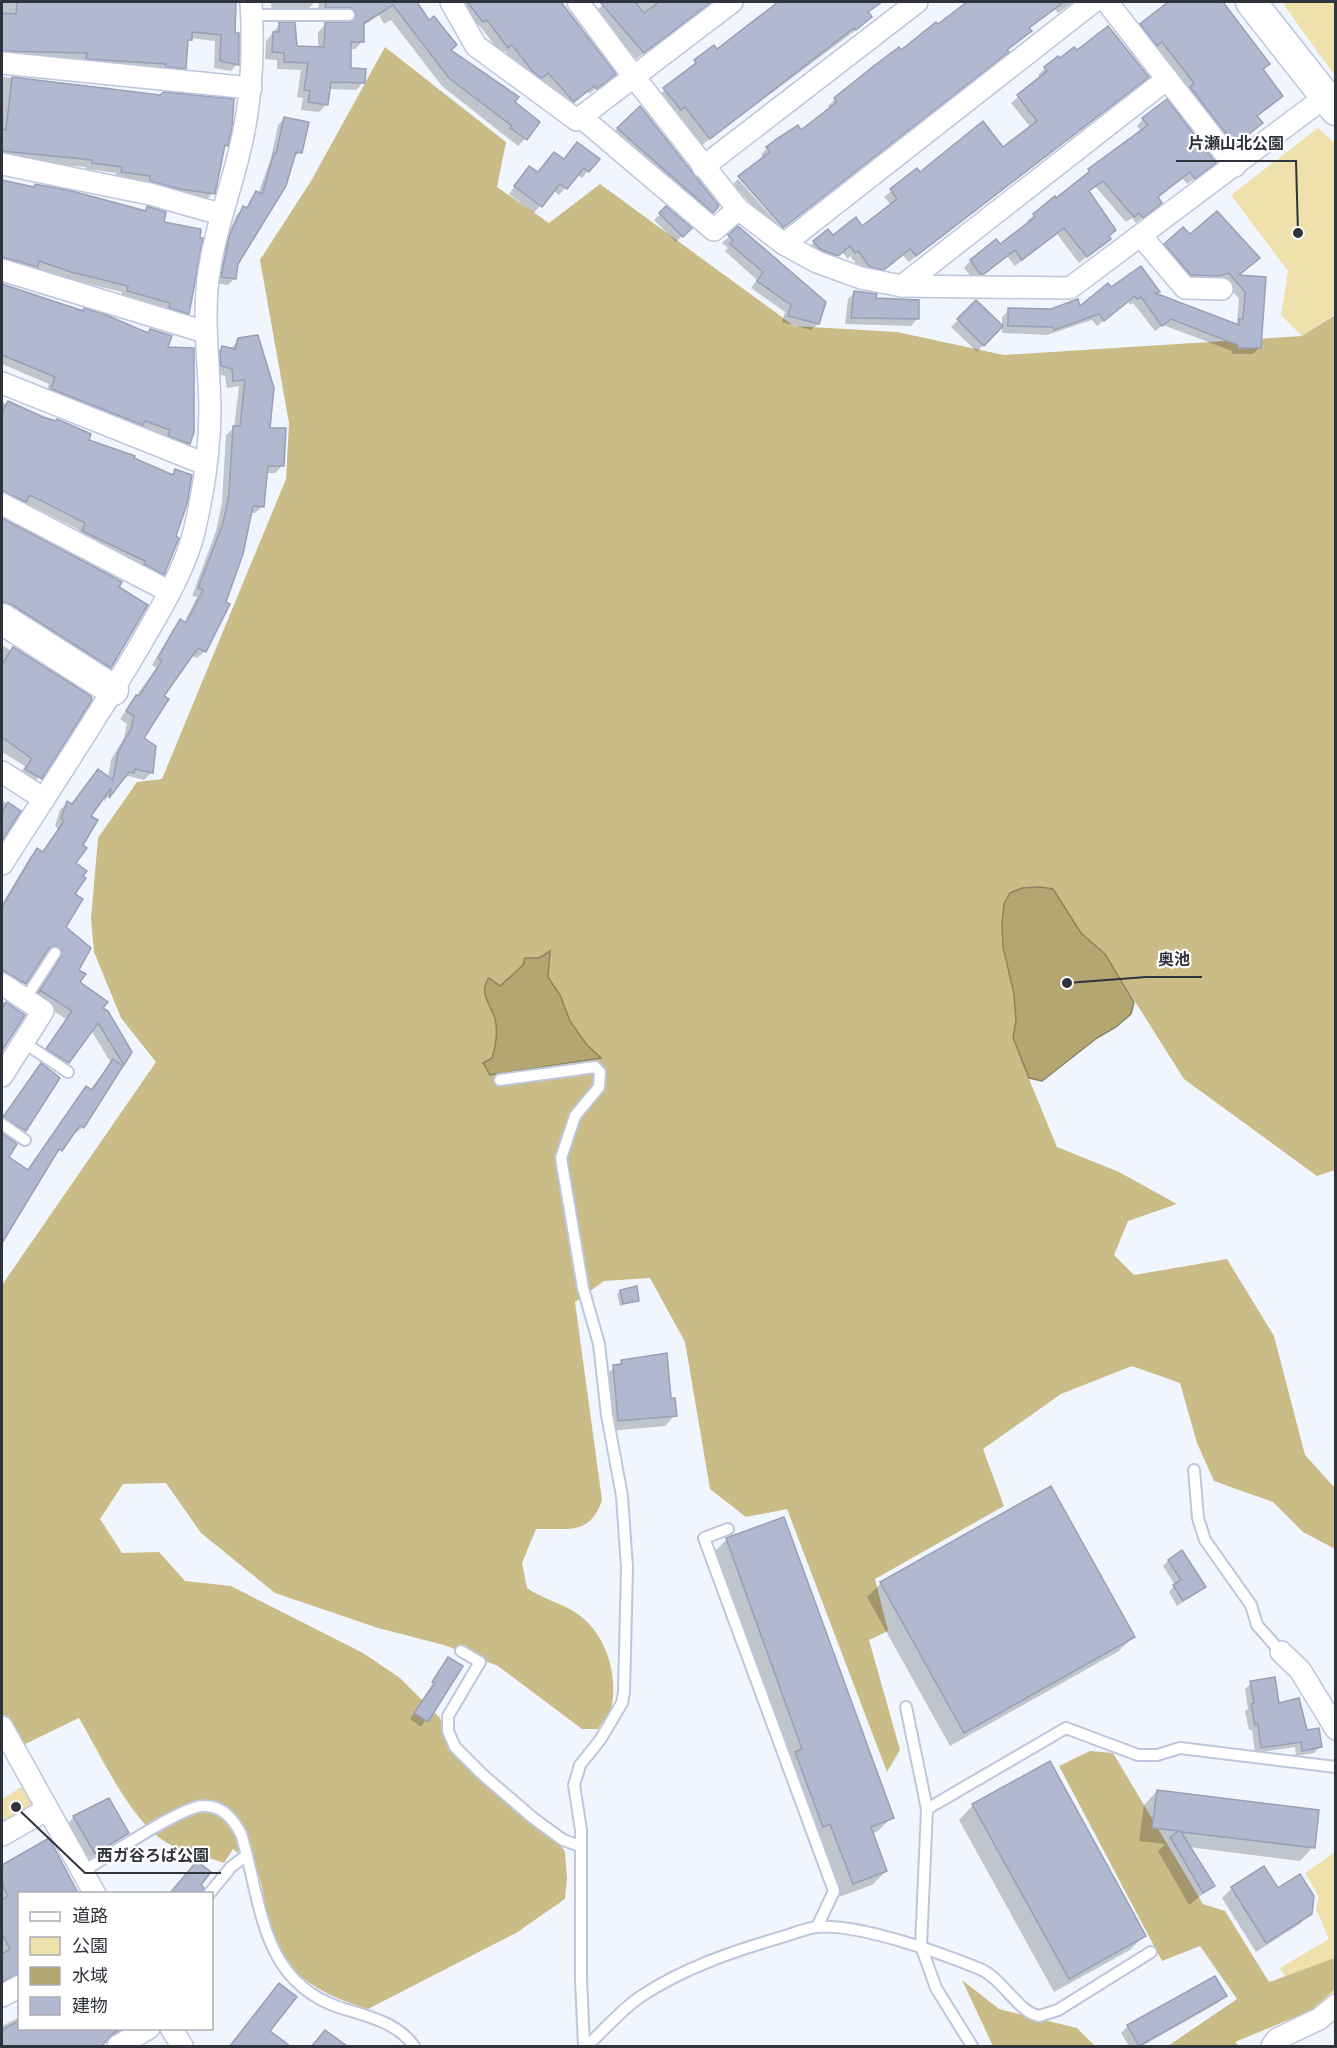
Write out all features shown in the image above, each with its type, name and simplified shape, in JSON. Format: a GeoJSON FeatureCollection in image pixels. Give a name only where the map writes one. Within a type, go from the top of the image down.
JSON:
{"type":"FeatureCollection","features":[{"type":"Feature","properties":{"kind":"street"},"geometry":{"type":"LineString","coordinates":[[451,2],[476,46],[577,120],[732,2]]}},
{"type":"Feature","properties":{"kind":"street"},"geometry":{"type":"LineString","coordinates":[[578,2],[703,167],[738,209],[784,244],[816,262],[840,271],[902,286],[1070,288],[1235,166],[1330,104],[1251,2]]}},
{"type":"Feature","properties":{"kind":"street"},"geometry":{"type":"LineString","coordinates":[[703,167],[917,2]]}},
{"type":"Feature","properties":{"kind":"street"},"geometry":{"type":"LineString","coordinates":[[784,244],[1093,2]]}},
{"type":"Feature","properties":{"kind":"street"},"geometry":{"type":"LineString","coordinates":[[1107,2],[1235,166]]}},
{"type":"Feature","properties":{"kind":"street"},"geometry":{"type":"LineString","coordinates":[[2,864],[113,690],[170,592],[194,534],[205,464],[210,411],[205,332],[208,279],[220,214],[240,149],[251,88],[254,50],[251,8]]}},
{"type":"Feature","properties":{"kind":"street"},"geometry":{"type":"LineString","coordinates":[[2,63],[251,88]]}},
{"type":"Feature","properties":{"kind":"street"},"geometry":{"type":"LineString","coordinates":[[902,286],[1167,79]]}},
{"type":"Feature","properties":{"kind":"street"},"geometry":{"type":"LineString","coordinates":[[581,117],[714,230],[738,209]]}},
{"type":"Feature","properties":{"kind":"street"},"geometry":{"type":"LineString","coordinates":[[2,165],[150,194],[220,214]]}},
{"type":"Feature","properties":{"kind":"street"},"geometry":{"type":"LineString","coordinates":[[1141,236],[1185,288],[1222,289]]}},
{"type":"Feature","properties":{"kind":"street"},"geometry":{"type":"LineString","coordinates":[[2,270],[205,332]]}},
{"type":"Feature","properties":{"kind":"street"},"geometry":{"type":"LineString","coordinates":[[2,383],[205,464]]}},
{"type":"Feature","properties":{"kind":"street"},"geometry":{"type":"LineString","coordinates":[[2,504],[170,592]]}},
{"type":"Feature","properties":{"kind":"street"},"geometry":{"type":"LineString","coordinates":[[2,619],[113,690]]}},
{"type":"Feature","properties":{"kind":"street"},"geometry":{"type":"LineString","coordinates":[[2,772],[44,799]]}},
{"type":"Feature","properties":{"kind":"street"},"geometry":{"type":"LineString","coordinates":[[2,984],[43,1011],[2,1076]]}},
{"type":"Feature","properties":{"kind":"street"},"geometry":{"type":"LineString","coordinates":[[1281,1652],[1300,1670],[1335,1729]]}},
{"type":"Feature","properties":{"kind":"street"},"geometry":{"type":"LineString","coordinates":[[2,1727],[46,1810],[94,1892]]}},
{"type":"Feature","properties":{"kind":"street"},"geometry":{"type":"LineString","coordinates":[[2,1835],[46,1810]]}},
{"type":"Feature","properties":{"kind":"street"},"geometry":{"type":"LineString","coordinates":[[2,1996],[18,1987]]}},
{"type":"Feature","properties":{"kind":"street"},"geometry":{"type":"LineString","coordinates":[[1272,2046],[1277,2039],[1319,2019],[1335,2005]]}},
{"type":"Feature","properties":{"kind":"street"},"geometry":{"type":"LineString","coordinates":[[117,2046],[145,2030]]}},
{"type":"Feature","properties":{"kind":"street"},"geometry":{"type":"LineString","coordinates":[[172,2030],[182,2046]]}},
{"type":"Feature","properties":{"kind":"lane"},"geometry":{"type":"LineString","coordinates":[[251,8],[349,15]]}},
{"type":"Feature","properties":{"kind":"lane"},"geometry":{"type":"LineString","coordinates":[[25,999],[55,953]]}},
{"type":"Feature","properties":{"kind":"lane"},"geometry":{"type":"LineString","coordinates":[[23,1042],[68,1072]]}},
{"type":"Feature","properties":{"kind":"lane"},"geometry":{"type":"LineString","coordinates":[[500,1080],[595,1067],[600,1072],[601,1079],[599,1087],[575,1116],[561,1158],[583,1288],[599,1344],[607,1415],[622,1496],[627,1567],[622,1703],[600,1740],[580,1765],[574,1785],[580,1846],[581,1978],[586,2046]]}},
{"type":"Feature","properties":{"kind":"lane"},"geometry":{"type":"LineString","coordinates":[[2,1124],[26,1140]]}},
{"type":"Feature","properties":{"kind":"lane"},"geometry":{"type":"LineString","coordinates":[[1194,1470],[1198,1518],[1205,1540],[1251,1605],[1257,1625],[1281,1652]]}},
{"type":"Feature","properties":{"kind":"lane"},"geometry":{"type":"LineString","coordinates":[[728,1529],[704,1538],[834,1891],[817,1927]]}},
{"type":"Feature","properties":{"kind":"lane"},"geometry":{"type":"LineString","coordinates":[[461,1651],[480,1662],[448,1716],[448,1731],[455,1747],[533,1818],[563,1840],[580,1846]]}},
{"type":"Feature","properties":{"kind":"lane"},"geometry":{"type":"LineString","coordinates":[[906,1707],[927,1809],[921,1946],[936,1988],[972,2046]]}},
{"type":"Feature","properties":{"kind":"lane"},"geometry":{"type":"LineString","coordinates":[[927,1809],[1066,1728],[1138,1755],[1157,1755],[1180,1748],[1335,1767]]}},
{"type":"Feature","properties":{"kind":"lane"},"geometry":{"type":"LineString","coordinates":[[82,1872],[185,1811],[205,1805],[216,1808],[234,1821],[247,1856],[267,1938],[286,1971],[322,2000],[387,2024],[404,2035],[414,2046]]}},
{"type":"Feature","properties":{"kind":"lane"},"geometry":{"type":"LineString","coordinates":[[210,1892],[231,1867],[247,1856]]}},
{"type":"Feature","properties":{"kind":"lane"},"geometry":{"type":"LineString","coordinates":[[586,2046],[639,1997],[675,1977],[723,1956],[817,1927],[859,1931],[921,1946],[981,1969],[1003,1984],[1024,2008],[1039,2016],[1058,2010],[1151,1952]]}},
{"type":"Feature","properties":{"kind":"green space"},"geometry":{"type":"Polygon","coordinates":[[[1285,2],[1335,2],[1335,76],[1284,5],[1285,2]]]}},
{"type":"Feature","properties":{"kind":"green space"},"geometry":{"type":"Polygon","coordinates":[[[1318,128],[1335,143],[1335,314],[1302,336],[1281,315],[1288,271],[1231,195],[1318,128]]]}},
{"type":"Feature","properties":{"kind":"green space"},"geometry":{"type":"Polygon","coordinates":[[[23,1786],[32,1803],[31,1811],[2,1827],[2,1799],[23,1786]]]}},
{"type":"Feature","properties":{"kind":"green space"},"geometry":{"type":"Polygon","coordinates":[[[1335,1852],[1335,1997],[1308,2017],[1280,1968],[1329,1939],[1316,1909],[1319,1897],[1305,1873],[1335,1852]]]}},
{"type":"Feature","properties":{"kind":"shaded area"},"geometry":{"type":"Polygon","coordinates":[[[385,47],[506,142],[497,187],[549,223],[600,184],[794,326],[897,332],[1004,355],[1302,336],[1335,315],[1335,1170],[1317,1176],[1184,1079],[1105,954],[1081,933],[1053,889],[1002,923],[1004,950],[1014,994],[1016,1020],[1013,1040],[1057,1147],[1119,1172],[1177,1204],[1128,1221],[1114,1255],[1134,1275],[1227,1259],[1274,1336],[1305,1455],[1335,1488],[1335,1549],[1303,1532],[1273,1502],[1214,1481],[1197,1443],[1180,1383],[1132,1366],[1061,1394],[983,1449],[1004,1506],[875,1579],[888,1631],[869,1640],[900,1750],[887,1772],[787,1509],[746,1517],[710,1489],[685,1342],[650,1278],[604,1281],[575,1302],[602,1500],[597,1512],[585,1525],[568,1529],[536,1529],[522,1563],[527,1588],[573,1611],[593,1628],[601,1640],[613,1678],[613,1692],[611,1708],[598,1729],[582,1729],[498,1666],[444,1645],[378,1628],[275,1593],[201,1533],[166,1483],[123,1484],[100,1519],[122,1553],[159,1552],[185,1581],[231,1586],[363,1653],[400,1678],[440,1718],[445,1737],[471,1770],[516,1812],[554,1836],[565,1852],[567,1879],[565,1899],[516,1933],[368,2009],[323,1991],[310,1983],[287,1962],[271,1933],[260,1880],[252,1864],[233,1849],[224,1863],[184,1850],[157,1836],[144,1823],[119,1789],[79,1718],[23,1745],[5,1715],[2,1715],[2,1285],[156,1062],[121,1018],[94,952],[91,918],[98,838],[137,782],[162,779],[286,479],[289,423],[260,260],[311,181],[385,47]]]}},
{"type":"Feature","properties":{"kind":"shaded area"},"geometry":{"type":"Polygon","coordinates":[[[1090,1751],[1113,1753],[1203,1904],[1225,1911],[1269,1982],[1335,1958],[1335,1989],[1310,2011],[1235,2042],[1239,2046],[1168,2046],[1237,1999],[1200,1946],[1162,1961],[1059,1766],[1090,1751]]]}},
{"type":"Feature","properties":{"kind":"shaded area"},"geometry":{"type":"Polygon","coordinates":[[[962,1980],[999,2009],[1077,2028],[1095,2046],[993,2046],[962,1980]]]}},
{"type":"Feature","properties":{"kind":"water"},"geometry":{"type":"Polygon","coordinates":[[[1022,888],[1053,889],[1081,933],[1105,954],[1134,1002],[1131,1014],[1116,1027],[1097,1038],[1042,1081],[1029,1078],[1013,1038],[1016,1020],[1014,994],[1003,947],[1002,923],[1004,904],[1010,893],[1022,888]]]}},
{"type":"Feature","properties":{"kind":"water"},"geometry":{"type":"Polygon","coordinates":[[[550,951],[548,977],[560,995],[570,1021],[586,1044],[601,1058],[490,1075],[483,1063],[492,1058],[496,1028],[495,1019],[486,999],[486,983],[489,978],[500,986],[523,965],[525,958],[539,958],[550,951]]]}},
{"type":"Feature","properties":{"kind":"building"},"geometry":{"type":"Polygon","coordinates":[[[17,2],[236,2],[235,33],[239,33],[239,65],[220,61],[221,35],[192,32],[192,40],[188,40],[186,69],[166,67],[166,64],[86,59],[87,53],[2,51],[2,13],[16,14],[17,2]]]}},
{"type":"Feature","properties":{"kind":"building"},"geometry":{"type":"Polygon","coordinates":[[[326,2],[417,2],[429,20],[434,16],[457,45],[451,50],[519,97],[515,102],[540,122],[527,140],[510,128],[512,126],[449,78],[393,5],[364,23],[364,42],[351,42],[351,68],[366,69],[365,83],[331,82],[328,105],[308,102],[310,91],[304,90],[308,63],[284,62],[284,53],[272,52],[273,32],[279,32],[279,22],[295,22],[297,46],[324,47],[325,22],[350,22],[356,16],[355,11],[350,8],[325,8],[326,2]]]}},
{"type":"Feature","properties":{"kind":"building"},"geometry":{"type":"Polygon","coordinates":[[[467,2],[561,2],[616,74],[597,89],[594,86],[574,102],[548,73],[542,78],[533,72],[512,45],[508,48],[487,20],[483,22],[467,2]]]}},
{"type":"Feature","properties":{"kind":"building"},"geometry":{"type":"Polygon","coordinates":[[[600,2],[635,2],[644,13],[659,2],[712,2],[644,53],[600,2]]]}},
{"type":"Feature","properties":{"kind":"building"},"geometry":{"type":"Polygon","coordinates":[[[778,2],[882,2],[868,12],[872,17],[856,30],[854,28],[710,139],[685,107],[681,110],[663,88],[696,63],[694,60],[714,45],[717,49],[778,2]]]}},
{"type":"Feature","properties":{"kind":"building"},"geometry":{"type":"Polygon","coordinates":[[[967,2],[1064,2],[1029,28],[1032,31],[1007,50],[1009,52],[783,228],[738,176],[770,152],[766,147],[798,125],[801,130],[837,102],[834,98],[875,65],[899,47],[901,50],[936,22],[938,24],[967,2]]]}},
{"type":"Feature","properties":{"kind":"building"},"geometry":{"type":"Polygon","coordinates":[[[1168,2],[1223,2],[1270,64],[1263,69],[1283,96],[1257,116],[1263,123],[1235,145],[1190,87],[1194,83],[1162,42],[1157,46],[1140,24],[1168,2]]]}},
{"type":"Feature","properties":{"kind":"building"},"geometry":{"type":"Polygon","coordinates":[[[1108,26],[1149,77],[916,256],[910,249],[884,270],[870,267],[858,251],[855,253],[850,246],[838,256],[820,249],[813,241],[828,229],[833,235],[856,217],[862,226],[897,199],[890,189],[917,168],[920,172],[983,121],[1003,147],[1037,121],[1017,95],[1047,71],[1044,67],[1058,56],[1060,58],[1074,47],[1077,50],[1108,26]]]}},
{"type":"Feature","properties":{"kind":"building"},"geometry":{"type":"Polygon","coordinates":[[[12,77],[160,95],[164,92],[234,99],[232,128],[228,146],[225,145],[215,194],[179,189],[150,181],[150,176],[121,172],[122,167],[92,163],[92,160],[2,151],[2,129],[6,130],[12,77]]]}},
{"type":"Feature","properties":{"kind":"building"},"geometry":{"type":"Polygon","coordinates":[[[1167,99],[1216,163],[1195,179],[1190,172],[1158,197],[1162,203],[1143,218],[1139,213],[1134,217],[1103,181],[1089,191],[1116,230],[1109,236],[1111,239],[1087,257],[1064,228],[1022,260],[1015,250],[984,274],[980,274],[970,260],[996,239],[1000,244],[1035,217],[1033,214],[1055,196],[1056,198],[1090,171],[1088,169],[1148,125],[1142,118],[1167,99]]]}},
{"type":"Feature","properties":{"kind":"building"},"geometry":{"type":"Polygon","coordinates":[[[640,106],[719,206],[713,213],[617,128],[640,106]]]}},
{"type":"Feature","properties":{"kind":"building"},"geometry":{"type":"Polygon","coordinates":[[[284,117],[309,122],[302,153],[296,152],[286,186],[238,264],[236,279],[221,277],[229,237],[243,206],[247,208],[256,191],[262,194],[274,153],[276,154],[284,117]]]}},
{"type":"Feature","properties":{"kind":"building"},"geometry":{"type":"Polygon","coordinates":[[[577,142],[600,159],[589,172],[584,168],[567,189],[560,184],[542,207],[514,186],[529,166],[538,172],[554,152],[564,159],[577,142]]]}},
{"type":"Feature","properties":{"kind":"building"},"geometry":{"type":"Polygon","coordinates":[[[2,180],[34,187],[35,184],[72,191],[146,211],[147,206],[166,212],[164,222],[201,229],[200,238],[203,238],[189,314],[169,308],[170,303],[127,291],[128,286],[71,272],[39,261],[38,267],[2,257],[2,180]]]}},
{"type":"Feature","properties":{"kind":"building"},"geometry":{"type":"Polygon","coordinates":[[[666,206],[692,228],[683,237],[659,213],[666,206]]]}},
{"type":"Feature","properties":{"kind":"building"},"geometry":{"type":"Polygon","coordinates":[[[1217,211],[1260,258],[1239,275],[1266,277],[1261,348],[1238,348],[1238,345],[1171,319],[1162,326],[1141,297],[1137,299],[1135,296],[1104,321],[1099,314],[1054,330],[1053,327],[1008,326],[1008,308],[1051,309],[1078,299],[1080,306],[1108,283],[1111,287],[1141,266],[1160,292],[1155,293],[1239,325],[1239,319],[1243,319],[1245,292],[1229,273],[1218,276],[1191,275],[1164,244],[1183,227],[1190,234],[1217,211]]]}},
{"type":"Feature","properties":{"kind":"building"},"geometry":{"type":"Polygon","coordinates":[[[738,226],[826,302],[819,324],[788,316],[791,305],[757,281],[763,272],[730,244],[733,240],[728,235],[738,226]]]}},
{"type":"Feature","properties":{"kind":"building"},"geometry":{"type":"Polygon","coordinates":[[[2,284],[83,311],[84,308],[104,314],[148,333],[150,329],[172,336],[168,347],[194,348],[194,432],[190,444],[168,436],[170,430],[145,421],[143,425],[51,389],[55,377],[2,355],[2,284]]]}},
{"type":"Feature","properties":{"kind":"building"},"geometry":{"type":"Polygon","coordinates":[[[854,291],[877,294],[876,298],[919,300],[919,319],[851,318],[854,291]]]}},
{"type":"Feature","properties":{"kind":"building"},"geometry":{"type":"Polygon","coordinates":[[[976,300],[1003,326],[984,346],[957,319],[976,300]]]}},
{"type":"Feature","properties":{"kind":"building"},"geometry":{"type":"Polygon","coordinates":[[[258,335],[274,388],[270,428],[286,428],[284,466],[268,466],[264,507],[253,506],[243,554],[226,602],[230,604],[206,652],[198,648],[164,696],[169,699],[144,738],[156,746],[153,773],[135,769],[134,773],[129,772],[109,798],[111,788],[91,816],[98,820],[83,845],[87,848],[76,863],[87,871],[83,876],[86,878],[75,894],[83,899],[66,927],[91,948],[79,970],[86,974],[80,982],[108,1002],[103,1008],[108,1011],[132,1052],[124,1065],[98,1023],[69,1063],[46,1049],[72,1011],[41,991],[38,993],[61,957],[62,950],[56,946],[49,948],[26,984],[2,970],[2,907],[37,848],[43,852],[64,821],[61,818],[67,801],[72,804],[98,769],[113,780],[118,752],[131,729],[134,716],[126,711],[162,661],[158,658],[180,619],[186,623],[203,590],[198,588],[223,523],[229,495],[233,426],[240,426],[245,380],[233,381],[232,369],[221,366],[220,352],[222,346],[235,349],[238,338],[258,335]]]}},
{"type":"Feature","properties":{"kind":"building"},"geometry":{"type":"Polygon","coordinates":[[[8,401],[43,417],[56,421],[57,419],[91,434],[89,440],[135,456],[134,458],[173,475],[175,469],[192,475],[187,504],[176,536],[179,538],[164,575],[144,564],[145,561],[82,531],[85,523],[30,495],[26,502],[2,491],[2,413],[8,401]]]}},
{"type":"Feature","properties":{"kind":"building"},"geometry":{"type":"Polygon","coordinates":[[[2,518],[122,582],[119,587],[148,605],[111,668],[11,604],[2,602],[2,518]]]}},
{"type":"Feature","properties":{"kind":"building"},"geometry":{"type":"Polygon","coordinates":[[[13,647],[91,696],[92,700],[42,779],[25,769],[32,759],[2,737],[2,664],[13,647]]]}},
{"type":"Feature","properties":{"kind":"building"},"geometry":{"type":"Polygon","coordinates":[[[8,802],[21,811],[2,841],[2,812],[8,802]]]}},
{"type":"Feature","properties":{"kind":"building"},"geometry":{"type":"Polygon","coordinates":[[[6,1002],[25,1015],[2,1051],[2,1008],[6,1002]]]}},
{"type":"Feature","properties":{"kind":"building"},"geometry":{"type":"Polygon","coordinates":[[[113,1059],[123,1066],[84,1128],[80,1125],[62,1151],[59,1149],[2,1243],[2,1133],[17,1144],[9,1157],[28,1170],[86,1086],[92,1090],[113,1059]]]}},
{"type":"Feature","properties":{"kind":"building"},"geometry":{"type":"Polygon","coordinates":[[[41,1063],[60,1078],[26,1131],[3,1117],[41,1063]]]}},
{"type":"Feature","properties":{"kind":"building"},"geometry":{"type":"Polygon","coordinates":[[[637,1286],[639,1301],[623,1304],[620,1290],[637,1286]]]}},
{"type":"Feature","properties":{"kind":"building"},"geometry":{"type":"Polygon","coordinates":[[[667,1353],[671,1398],[675,1398],[677,1416],[618,1421],[613,1365],[622,1364],[621,1360],[667,1353]]]}},
{"type":"Feature","properties":{"kind":"building"},"geometry":{"type":"Polygon","coordinates":[[[1051,1486],[1135,1637],[964,1733],[880,1582],[1051,1486]]]}},
{"type":"Feature","properties":{"kind":"building"},"geometry":{"type":"Polygon","coordinates":[[[784,1517],[894,1818],[871,1827],[887,1871],[853,1884],[830,1824],[823,1827],[795,1752],[802,1749],[726,1538],[784,1517]]]}},
{"type":"Feature","properties":{"kind":"building"},"geometry":{"type":"Polygon","coordinates":[[[1182,1550],[1206,1587],[1183,1601],[1173,1585],[1181,1580],[1168,1560],[1182,1550]]]}},
{"type":"Feature","properties":{"kind":"building"},"geometry":{"type":"Polygon","coordinates":[[[448,1657],[463,1666],[428,1722],[414,1713],[435,1683],[432,1682],[448,1657]]]}},
{"type":"Feature","properties":{"kind":"building"},"geometry":{"type":"Polygon","coordinates":[[[1275,1677],[1279,1703],[1299,1698],[1307,1730],[1319,1728],[1322,1747],[1302,1751],[1301,1742],[1261,1748],[1258,1724],[1255,1725],[1251,1704],[1254,1703],[1250,1681],[1275,1677]]]}},
{"type":"Feature","properties":{"kind":"building"},"geometry":{"type":"Polygon","coordinates":[[[1050,1761],[1146,1936],[1069,1979],[972,1804],[1050,1761]]]}},
{"type":"Feature","properties":{"kind":"building"},"geometry":{"type":"Polygon","coordinates":[[[1157,1790],[1319,1810],[1315,1848],[1181,1832],[1215,1886],[1203,1893],[1170,1837],[1179,1831],[1152,1828],[1157,1790]]]}},
{"type":"Feature","properties":{"kind":"building"},"geometry":{"type":"Polygon","coordinates":[[[109,1798],[129,1833],[95,1854],[73,1816],[109,1798]]]}},
{"type":"Feature","properties":{"kind":"building"},"geometry":{"type":"Polygon","coordinates":[[[49,1838],[77,1892],[18,1892],[18,1974],[2,1982],[2,1954],[10,1949],[2,1934],[2,1900],[8,1896],[2,1884],[2,1865],[49,1838]]]}},
{"type":"Feature","properties":{"kind":"building"},"geometry":{"type":"Polygon","coordinates":[[[197,1861],[211,1872],[201,1885],[204,1888],[202,1892],[171,1892],[197,1861]]]}},
{"type":"Feature","properties":{"kind":"building"},"geometry":{"type":"Polygon","coordinates":[[[1264,1866],[1278,1888],[1300,1874],[1314,1896],[1312,1914],[1266,1943],[1231,1887],[1264,1866]]]}},
{"type":"Feature","properties":{"kind":"building"},"geometry":{"type":"Polygon","coordinates":[[[1215,1976],[1227,1996],[1139,2046],[1127,2025],[1215,1976]]]}},
{"type":"Feature","properties":{"kind":"building"},"geometry":{"type":"Polygon","coordinates":[[[279,1983],[297,1997],[270,2031],[290,2046],[230,2046],[279,1983]]]}},
{"type":"Feature","properties":{"kind":"building"},"geometry":{"type":"Polygon","coordinates":[[[18,2021],[18,2030],[120,2030],[111,2035],[102,2046],[2,2046],[2,2030],[18,2021]]]}},
{"type":"Feature","properties":{"kind":"building"},"geometry":{"type":"Polygon","coordinates":[[[325,2030],[347,2046],[312,2046],[325,2030]]]}},
{"type":"Feature","properties":{"kind":"place","name":"片瀬山北公園"},"geometry":{"type":"Point","coordinates":[1298,233]}},
{"type":"Feature","properties":{"kind":"place","name":"奥池"},"geometry":{"type":"Point","coordinates":[1067,983]}},
{"type":"Feature","properties":{"kind":"place","name":"西ガ谷ろば公園"},"geometry":{"type":"Point","coordinates":[16,1807]}}]}
